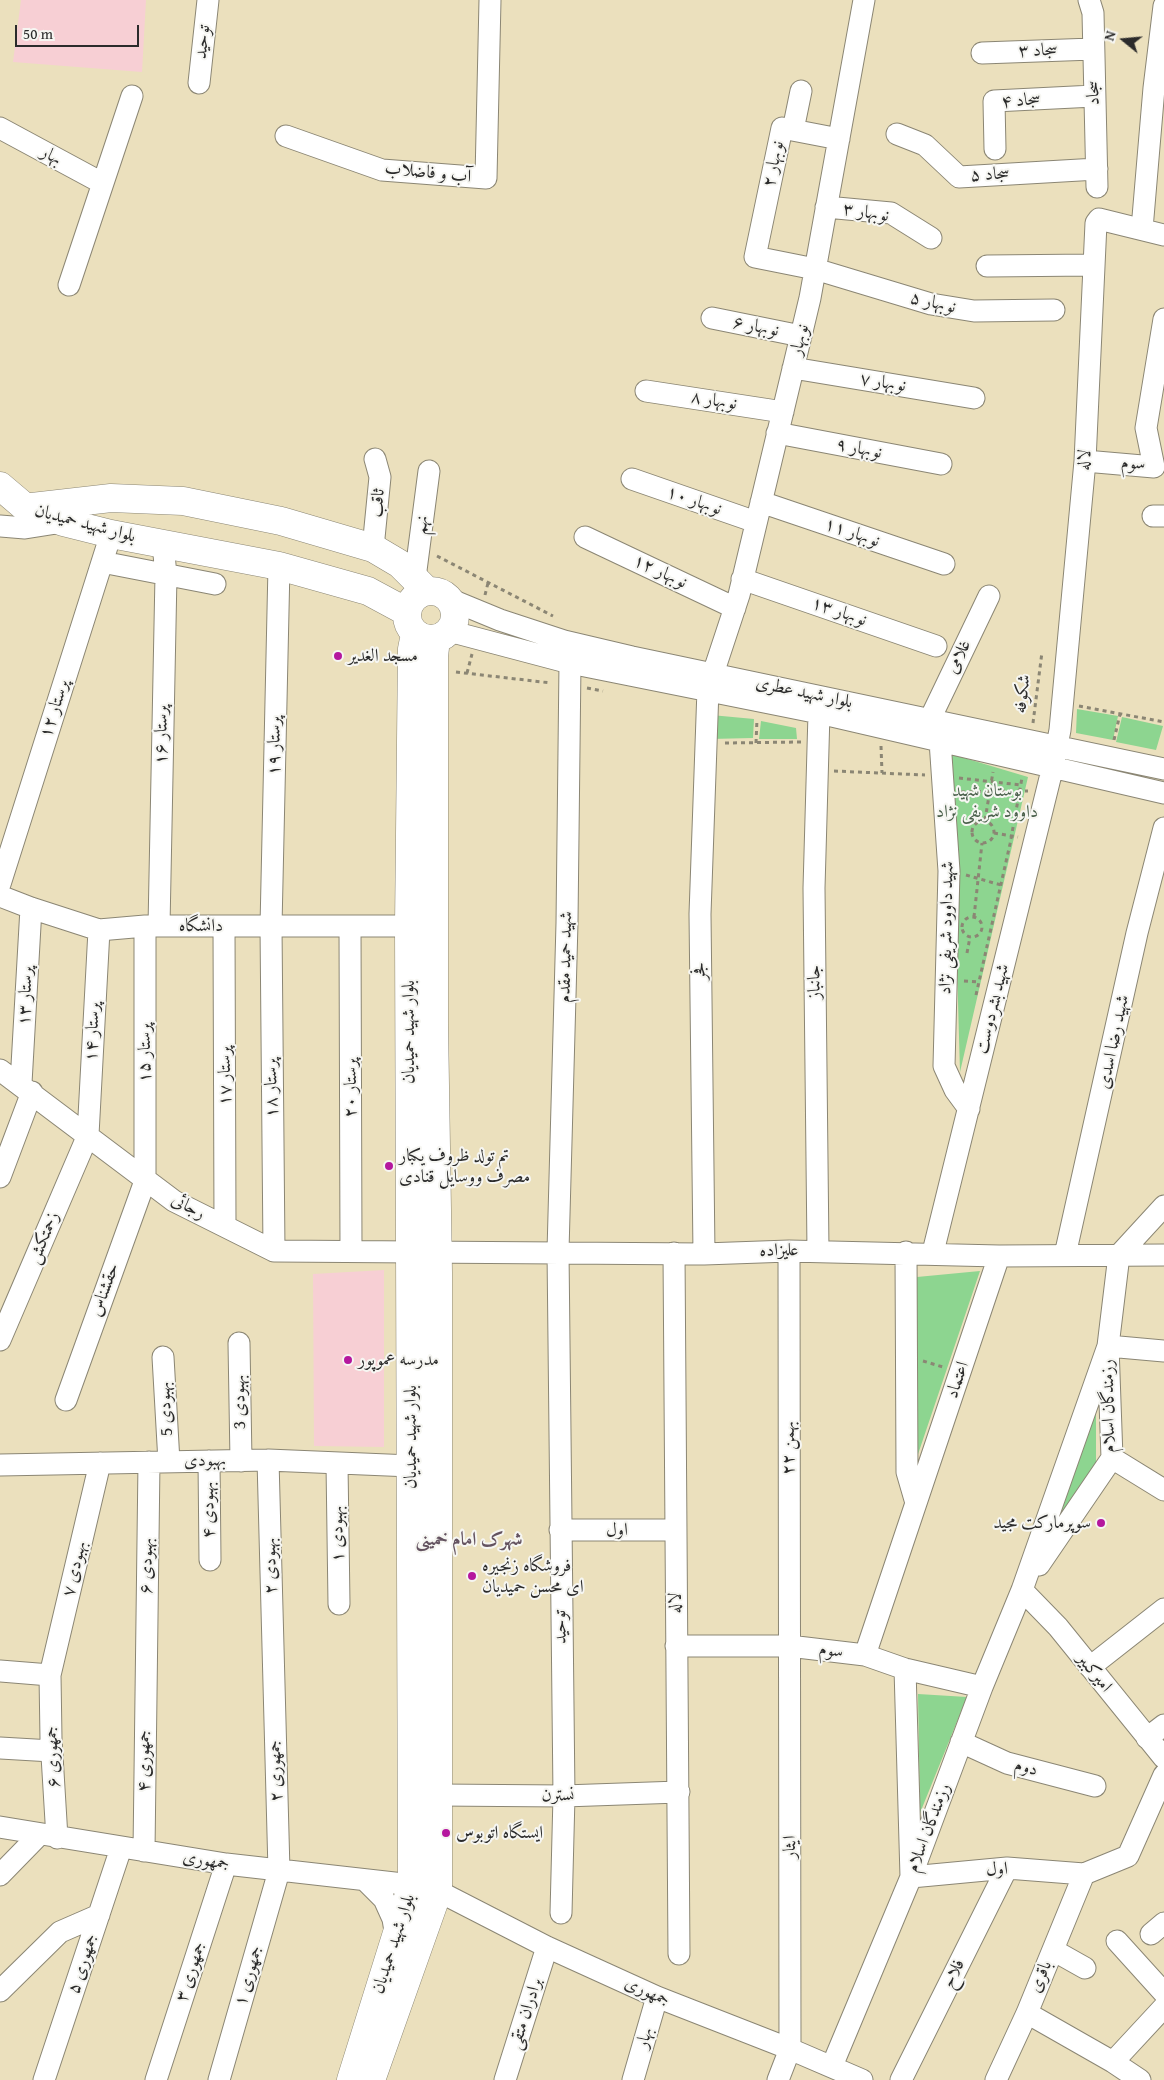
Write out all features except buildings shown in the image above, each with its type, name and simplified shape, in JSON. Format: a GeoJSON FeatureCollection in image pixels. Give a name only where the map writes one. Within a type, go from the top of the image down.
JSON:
{"type":"FeatureCollection","features":[{"type":"Feature","properties":{"kind":"main road"},"geometry":{"type":"LineString","coordinates":[[0,486],[26,508]]}},
{"type":"Feature","properties":{"kind":"main road","name":"بلوار شهید حمیدیان"},"geometry":{"type":"LineString","coordinates":[[26,508],[111,498],[183,501],[281,521],[373,548],[400,564],[430,589]]}},
{"type":"Feature","properties":{"kind":"main road","name":"بلوار شهید حمیدیان"},"geometry":{"type":"LineString","coordinates":[[26,508],[63,522],[111,534],[279,566],[368,591],[427,629],[434,656],[422,1025],[412,1251],[410,1682],[425,1888],[396,1938],[350,2080]]}},
{"type":"Feature","properties":{"kind":"main road"},"geometry":{"type":"LineString","coordinates":[[430,589],[454,618],[427,629],[413,599],[430,589]]}},
{"type":"Feature","properties":{"kind":"main road","name":"بلوار شهید حمیدیان"},"geometry":{"type":"LineString","coordinates":[[371,2080],[425,1888],[438,1795],[438,1251],[422,1025],[409,926],[412,648],[427,629]]}},
{"type":"Feature","properties":{"kind":"main road"},"geometry":{"type":"LineString","coordinates":[[411,1466],[438,1466]]}},
{"type":"Feature","properties":{"kind":"main road"},"geometry":{"type":"LineString","coordinates":[[410,1682],[437,1680]]}},
{"type":"Feature","properties":{"kind":"street","name":"توحید"},"geometry":{"type":"LineString","coordinates":[[199,83],[208,0]]}},
{"type":"Feature","properties":{"kind":"street","name":"آب و فاضلاب"},"geometry":{"type":"LineString","coordinates":[[286,136],[382,170],[486,178],[490,0]]}},
{"type":"Feature","properties":{"kind":"street","name":"نوبهار"},"geometry":{"type":"LineString","coordinates":[[710,681],[735,608],[801,336],[864,0]]}},
{"type":"Feature","properties":{"kind":"street","name":"سجاد"},"geometry":{"type":"LineString","coordinates":[[1089,0],[1092,13],[1097,178]]}},
{"type":"Feature","properties":{"kind":"street"},"geometry":{"type":"LineString","coordinates":[[1164,6],[1154,88],[1156,190],[1142,229],[1164,235]]}},
{"type":"Feature","properties":{"kind":"street","name":"سجاد ۳"},"geometry":{"type":"LineString","coordinates":[[982,53],[1093,48]]}},
{"type":"Feature","properties":{"kind":"street"},"geometry":{"type":"LineString","coordinates":[[793,130],[801,91]]}},
{"type":"Feature","properties":{"kind":"street"},"geometry":{"type":"LineString","coordinates":[[69,285],[132,96]]}},
{"type":"Feature","properties":{"kind":"street","name":"سجاد ۴"},"geometry":{"type":"LineString","coordinates":[[995,149],[994,101],[1094,96]]}},
{"type":"Feature","properties":{"kind":"street","name":"بهار"},"geometry":{"type":"LineString","coordinates":[[0,128],[102,183]]}},
{"type":"Feature","properties":{"kind":"street","name":"نوبهار ۲"},"geometry":{"type":"LineString","coordinates":[[755,257],[782,128],[839,138]]}},
{"type":"Feature","properties":{"kind":"street","name":"سجاد ۵"},"geometry":{"type":"LineString","coordinates":[[897,134],[924,145],[959,176],[1097,178]]}},
{"type":"Feature","properties":{"kind":"street","name":"نوبهار ۳"},"geometry":{"type":"LineString","coordinates":[[826,207],[891,213],[930,238]]}},
{"type":"Feature","properties":{"kind":"street","name":"لاله"},"geometry":{"type":"LineString","coordinates":[[1057,748],[1064,703],[1085,462],[1092,265],[1097,220],[1100,219],[1142,229]]}},
{"type":"Feature","properties":{"kind":"street","name":"نوبهار ۵"},"geometry":{"type":"LineString","coordinates":[[755,257],[815,269],[931,304],[974,312],[1054,310]]}},
{"type":"Feature","properties":{"kind":"street"},"geometry":{"type":"LineString","coordinates":[[987,266],[1092,265]]}},
{"type":"Feature","properties":{"kind":"street","name":"نوبهار ۶"},"geometry":{"type":"LineString","coordinates":[[712,318],[801,336]]}},
{"type":"Feature","properties":{"kind":"street","name":"سوم"},"geometry":{"type":"LineString","coordinates":[[1085,462],[1154,467],[1155,427],[1164,319]]}},
{"type":"Feature","properties":{"kind":"street","name":"نوبهار ۷"},"geometry":{"type":"LineString","coordinates":[[793,368],[974,398]]}},
{"type":"Feature","properties":{"kind":"street","name":"نوبهار ۸"},"geometry":{"type":"LineString","coordinates":[[646,391],[783,412]]}},
{"type":"Feature","properties":{"kind":"street","name":"نوبهار ۹"},"geometry":{"type":"LineString","coordinates":[[777,433],[942,464]]}},
{"type":"Feature","properties":{"kind":"street","name":"ثاقب"},"geometry":{"type":"LineString","coordinates":[[373,548],[380,477],[375,459]]}},
{"type":"Feature","properties":{"kind":"street","name":"نهم"},"geometry":{"type":"LineString","coordinates":[[429,471],[430,589]]}},
{"type":"Feature","properties":{"kind":"street","name":"نوبهار ۱۰"},"geometry":{"type":"LineString","coordinates":[[632,479],[756,522]]}},
{"type":"Feature","properties":{"kind":"street","name":"نوبهار ۱۱"},"geometry":{"type":"LineString","coordinates":[[761,502],[944,564]]}},
{"type":"Feature","properties":{"kind":"street"},"geometry":{"type":"LineString","coordinates":[[0,526],[25,528],[63,522]]}},
{"type":"Feature","properties":{"kind":"street","name":"پرستار ۱۲"},"geometry":{"type":"LineString","coordinates":[[0,884],[111,534]]}},
{"type":"Feature","properties":{"kind":"street","name":"نوبهار ۱۲"},"geometry":{"type":"LineString","coordinates":[[586,536],[735,608]]}},
{"type":"Feature","properties":{"kind":"street","name":"پرستار ۱۶"},"geometry":{"type":"LineString","coordinates":[[152,926],[166,575],[163,544]]}},
{"type":"Feature","properties":{"kind":"street"},"geometry":{"type":"LineString","coordinates":[[102,562],[215,584]]}},
{"type":"Feature","properties":{"kind":"street","name":"پرستار ۱۹"},"geometry":{"type":"LineString","coordinates":[[271,926],[279,566]]}},
{"type":"Feature","properties":{"kind":"street","name":"نوبهار ۱۳"},"geometry":{"type":"LineString","coordinates":[[742,578],[936,646]]}},
{"type":"Feature","properties":{"kind":"street","name":"بلوار شهید عطری"},"geometry":{"type":"LineString","coordinates":[[430,589],[500,620],[564,641],[819,713],[994,753],[1057,748],[1164,768]]}},
{"type":"Feature","properties":{"kind":"street","name":"غلامی"},"geometry":{"type":"LineString","coordinates":[[930,718],[989,596]]}},
{"type":"Feature","properties":{"kind":"street","name":"بلوار شهید عطری"},"geometry":{"type":"LineString","coordinates":[[427,629],[570,663],[710,681],[930,718],[1029,729],[1057,748],[1164,793]]}},
{"type":"Feature","properties":{"kind":"street","name":"شهید حمید مقدم"},"geometry":{"type":"LineString","coordinates":[[558,1251],[568,923],[570,663]]}},
{"type":"Feature","properties":{"kind":"street","name":"فجر"},"geometry":{"type":"LineString","coordinates":[[704,1254],[700,914],[710,681]]}},
{"type":"Feature","properties":{"kind":"street","name":"جانباز"},"geometry":{"type":"LineString","coordinates":[[818,1251],[814,888],[819,713]]}},
{"type":"Feature","properties":{"kind":"street","name":"شهید داوود شریفی نژاد"},"geometry":{"type":"LineString","coordinates":[[940,740],[949,871],[944,1066],[955,1090],[969,1109]]}},
{"type":"Feature","properties":{"kind":"street","name":"شهید بشردوست"},"geometry":{"type":"LineString","coordinates":[[933,1252],[1057,748]]}},
{"type":"Feature","properties":{"kind":"street","name":"شهید رضا اسدی"},"geometry":{"type":"LineString","coordinates":[[1066,1255],[1137,933],[1164,828]]}},
{"type":"Feature","properties":{"kind":"street","name":"دانشگاه"},"geometry":{"type":"LineString","coordinates":[[0,896],[99,930],[152,926],[409,926]]}},
{"type":"Feature","properties":{"kind":"street","name":"پرستار ۱۳"},"geometry":{"type":"LineString","coordinates":[[0,1177],[26,1088],[31,908]]}},
{"type":"Feature","properties":{"kind":"street","name":"پرستار ۱۵"},"geometry":{"type":"LineString","coordinates":[[145,1181],[152,926]]}},
{"type":"Feature","properties":{"kind":"street","name":"پرستار ۱۷"},"geometry":{"type":"LineString","coordinates":[[224,926],[225,1226]]}},
{"type":"Feature","properties":{"kind":"street","name":"پرستار ۱۸"},"geometry":{"type":"LineString","coordinates":[[271,926],[274,1251]]}},
{"type":"Feature","properties":{"kind":"street","name":"پرستار ۲۰"},"geometry":{"type":"LineString","coordinates":[[350,926],[352,1251]]}},
{"type":"Feature","properties":{"kind":"street","name":"پرستار ۱۴"},"geometry":{"type":"LineString","coordinates":[[88,1135],[99,930]]}},
{"type":"Feature","properties":{"kind":"street","name":"رجائی"},"geometry":{"type":"LineString","coordinates":[[0,1070],[174,1201],[274,1251],[438,1251]]}},
{"type":"Feature","properties":{"kind":"street","name":"زحمتکش"},"geometry":{"type":"LineString","coordinates":[[0,1340],[88,1135]]}},
{"type":"Feature","properties":{"kind":"street","name":"حقشناس"},"geometry":{"type":"LineString","coordinates":[[66,1400],[145,1181]]}},
{"type":"Feature","properties":{"kind":"street"},"geometry":{"type":"LineString","coordinates":[[1119,1255],[1164,1206]]}},
{"type":"Feature","properties":{"kind":"street","name":"علیزاده"},"geometry":{"type":"LineString","coordinates":[[438,1251],[704,1254],[789,1250],[933,1252],[1000,1256],[1164,1255]]}},
{"type":"Feature","properties":{"kind":"street","name":"۲۲ بهمن"},"geometry":{"type":"LineString","coordinates":[[789,1250],[789,1646]]}},
{"type":"Feature","properties":{"kind":"street","name":"توحید"},"geometry":{"type":"LineString","coordinates":[[558,1251],[564,1796],[561,1913]]}},
{"type":"Feature","properties":{"kind":"street"},"geometry":{"type":"LineString","coordinates":[[906,1252],[907,1472],[916,1503]]}},
{"type":"Feature","properties":{"kind":"street","name":"لاله"},"geometry":{"type":"LineString","coordinates":[[674,1253],[679,1954]]}},
{"type":"Feature","properties":{"kind":"street","name":"رزمندگان اسلام"},"geometry":{"type":"LineString","coordinates":[[1022,1590],[1112,1458],[1108,1346],[1119,1255]]}},
{"type":"Feature","properties":{"kind":"street","name":"اعتماد"},"geometry":{"type":"LineString","coordinates":[[865,1656],[1000,1256]]}},
{"type":"Feature","properties":{"kind":"street","name":"بهبودی 3"},"geometry":{"type":"LineString","coordinates":[[239,1343],[241,1461]]}},
{"type":"Feature","properties":{"kind":"street"},"geometry":{"type":"LineString","coordinates":[[1108,1346],[1164,1351]]}},
{"type":"Feature","properties":{"kind":"street","name":"رزمندگان اسلام"},"geometry":{"type":"LineString","coordinates":[[848,2075],[911,1877],[982,1686],[1022,1590],[1108,1346]]}},
{"type":"Feature","properties":{"kind":"street","name":"بهبودی 5"},"geometry":{"type":"LineString","coordinates":[[158,1462],[163,1357]]}},
{"type":"Feature","properties":{"kind":"street"},"geometry":{"type":"LineString","coordinates":[[1112,1458],[1164,1490]]}},
{"type":"Feature","properties":{"kind":"street","name":"بهبودی"},"geometry":{"type":"LineString","coordinates":[[0,1465],[268,1460],[411,1466]]}},
{"type":"Feature","properties":{"kind":"street","name":"بهبودی ۲"},"geometry":{"type":"LineString","coordinates":[[268,1460],[274,1672]]}},
{"type":"Feature","properties":{"kind":"street","name":"بهبودی ۴"},"geometry":{"type":"LineString","coordinates":[[209,1461],[210,1560]]}},
{"type":"Feature","properties":{"kind":"street","name":"بهبودی ۶"},"geometry":{"type":"LineString","coordinates":[[145,1670],[158,1462]]}},
{"type":"Feature","properties":{"kind":"street","name":"بهبودی ۷"},"geometry":{"type":"LineString","coordinates":[[50,1675],[100,1463]]}},
{"type":"Feature","properties":{"kind":"street","name":"بهبودی ۱"},"geometry":{"type":"LineString","coordinates":[[337,1464],[339,1604]]}},
{"type":"Feature","properties":{"kind":"street","name":"اول"},"geometry":{"type":"LineString","coordinates":[[560,1530],[675,1530]]}},
{"type":"Feature","properties":{"kind":"street","name":"امیرکبیر"},"geometry":{"type":"LineString","coordinates":[[1022,1590],[1058,1627],[1164,1758]]}},
{"type":"Feature","properties":{"kind":"street"},"geometry":{"type":"LineString","coordinates":[[1090,1667],[1164,1609]]}},
{"type":"Feature","properties":{"kind":"street","name":"سوم"},"geometry":{"type":"LineString","coordinates":[[676,1646],[789,1646],[865,1656],[905,1669],[982,1686]]}},
{"type":"Feature","properties":{"kind":"street","name":"ایثار"},"geometry":{"type":"LineString","coordinates":[[789,1646],[790,2048]]}},
{"type":"Feature","properties":{"kind":"street"},"geometry":{"type":"LineString","coordinates":[[905,1669],[911,1877]]}},
{"type":"Feature","properties":{"kind":"street","name":"جمهوری ۴"},"geometry":{"type":"LineString","coordinates":[[144,1851],[145,1670]]}},
{"type":"Feature","properties":{"kind":"street"},"geometry":{"type":"LineString","coordinates":[[0,1671],[50,1675]]}},
{"type":"Feature","properties":{"kind":"street","name":"جمهوری ۲"},"geometry":{"type":"LineString","coordinates":[[274,1672],[279,1871]]}},
{"type":"Feature","properties":{"kind":"street","name":"جمهوری ۶"},"geometry":{"type":"LineString","coordinates":[[48,1836],[52,1751],[50,1675]]}},
{"type":"Feature","properties":{"kind":"street"},"geometry":{"type":"LineString","coordinates":[[1147,1738],[1164,1725]]}},
{"type":"Feature","properties":{"kind":"street","name":"دوم"},"geometry":{"type":"LineString","coordinates":[[961,1742],[1007,1763],[1094,1786]]}},
{"type":"Feature","properties":{"kind":"street"},"geometry":{"type":"LineString","coordinates":[[0,1748],[52,1751]]}},
{"type":"Feature","properties":{"kind":"street"},"geometry":{"type":"LineString","coordinates":[[1084,1874],[1128,1856],[1164,1775]]}},
{"type":"Feature","properties":{"kind":"street","name":"نسترن"},"geometry":{"type":"LineString","coordinates":[[438,1795],[564,1796],[679,1792]]}},
{"type":"Feature","properties":{"kind":"street","name":"جمهوری"},"geometry":{"type":"LineString","coordinates":[[0,1827],[226,1864],[425,1888],[547,1947],[657,1997],[790,2048],[848,2075]]}},
{"type":"Feature","properties":{"kind":"street"},"geometry":{"type":"LineString","coordinates":[[0,1875],[48,1836]]}},
{"type":"Feature","properties":{"kind":"street","name":"جمهوری ۵"},"geometry":{"type":"LineString","coordinates":[[44,2080],[121,1848]]}},
{"type":"Feature","properties":{"kind":"street","name":"جمهوری ۳"},"geometry":{"type":"LineString","coordinates":[[156,2080],[226,1864]]}},
{"type":"Feature","properties":{"kind":"street","name":"اول"},"geometry":{"type":"LineString","coordinates":[[911,1877],[1007,1868],[1084,1874]]}},
{"type":"Feature","properties":{"kind":"street","name":"فلاح"},"geometry":{"type":"LineString","coordinates":[[901,2080],[1007,1868]]}},
{"type":"Feature","properties":{"kind":"street","name":"جمهوری ۱"},"geometry":{"type":"LineString","coordinates":[[219,2080],[279,1871]]}},
{"type":"Feature","properties":{"kind":"street","name":"باقری"},"geometry":{"type":"LineString","coordinates":[[996,2080],[1027,2013],[1084,1874]]}},
{"type":"Feature","properties":{"kind":"street"},"geometry":{"type":"LineString","coordinates":[[366,1881],[384,1899],[393,1918],[396,1938]]}},
{"type":"Feature","properties":{"kind":"street"},"geometry":{"type":"LineString","coordinates":[[0,1991],[60,1932],[99,1915]]}},
{"type":"Feature","properties":{"kind":"street"},"geometry":{"type":"LineString","coordinates":[[1117,1941],[1164,1993]]}},
{"type":"Feature","properties":{"kind":"street","name":"برادران متقی"},"geometry":{"type":"LineString","coordinates":[[505,2080],[547,1947]]}},
{"type":"Feature","properties":{"kind":"street"},"geometry":{"type":"LineString","coordinates":[[1053,1950],[1085,1968]]}},
{"type":"Feature","properties":{"kind":"street","name":"بهار"},"geometry":{"type":"LineString","coordinates":[[633,2080],[657,1997]]}},
{"type":"Feature","properties":{"kind":"street"},"geometry":{"type":"LineString","coordinates":[[1113,2062],[1164,2007]]}},
{"type":"Feature","properties":{"kind":"street"},"geometry":{"type":"LineString","coordinates":[[1027,2013],[1113,2062],[1140,2080]]}},
{"type":"Feature","properties":{"kind":"street"},"geometry":{"type":"LineString","coordinates":[[778,2080],[790,2048]]}},
{"type":"Feature","properties":{"kind":"path"},"geometry":{"type":"LineString","coordinates":[[430,589],[434,555],[554,617]]}},
{"type":"Feature","properties":{"kind":"path","name":"شکوفه"},"geometry":{"type":"LineString","coordinates":[[1029,729],[1042,652]]}},
{"type":"Feature","properties":{"kind":"path"},"geometry":{"type":"LineString","coordinates":[[1064,703],[1164,722]]}},
{"type":"Feature","properties":{"kind":"path"},"geometry":{"type":"LineString","coordinates":[[1114,743],[1120,714]]}},
{"type":"Feature","properties":{"kind":"path"},"geometry":{"type":"LineString","coordinates":[[756,743],[757,718]]}},
{"type":"Feature","properties":{"kind":"path"},"geometry":{"type":"LineString","coordinates":[[881,727],[882,773]]}},
{"type":"Feature","properties":{"kind":"path"},"geometry":{"type":"LineString","coordinates":[[1029,729],[1057,748]]}},
{"type":"Feature","properties":{"kind":"path"},"geometry":{"type":"LineString","coordinates":[[1105,741],[1122,745]]}},
{"type":"Feature","properties":{"kind":"path"},"geometry":{"type":"LineString","coordinates":[[706,743],[818,742]]}},
{"type":"Feature","properties":{"kind":"path"},"geometry":{"type":"LineString","coordinates":[[984,820],[994,753]]}},
{"type":"Feature","properties":{"kind":"path"},"geometry":{"type":"LineString","coordinates":[[817,770],[882,773],[989,791],[1047,793]]}},
{"type":"Feature","properties":{"kind":"path"},"geometry":{"type":"LineString","coordinates":[[943,784],[991,781],[1021,784]]}},
{"type":"Feature","properties":{"kind":"path"},"geometry":{"type":"LineString","coordinates":[[984,820],[993,827],[994,833],[992,839],[982,843],[975,840],[972,834],[973,827],[978,822],[984,820]]}},
{"type":"Feature","properties":{"kind":"path"},"geometry":{"type":"LineString","coordinates":[[974,917],[976,876],[982,843]]}},
{"type":"Feature","properties":{"kind":"path"},"geometry":{"type":"LineString","coordinates":[[949,871],[976,876],[1000,885],[1023,888]]}},
{"type":"Feature","properties":{"kind":"path"},"geometry":{"type":"LineString","coordinates":[[974,917],[980,920],[981,932],[976,936],[970,937],[964,932],[962,925],[966,918],[974,917]]}},
{"type":"Feature","properties":{"kind":"path"},"geometry":{"type":"LineString","coordinates":[[946,978],[999,985]]}},
{"type":"Feature","properties":{"kind":"path"},"geometry":{"type":"LineString","coordinates":[[906,1355],[960,1373]]}},
{"type":"Feature","properties":{"kind":"shaded area"},"geometry":{"type":"Polygon","coordinates":[[[21,0],[146,0],[142,72],[13,62],[21,0]]]}},
{"type":"Feature","properties":{"kind":"shaded area","name":"مدرسه عموپور"},"geometry":{"type":"Polygon","coordinates":[[[384,1270],[384,1447],[314,1446],[313,1274],[384,1270]]]}},
{"type":"Feature","properties":{"kind":"green space"},"geometry":{"type":"Polygon","coordinates":[[[1077,709],[1118,716],[1113,740],[1076,733],[1077,709]]]}},
{"type":"Feature","properties":{"kind":"green space"},"geometry":{"type":"Polygon","coordinates":[[[711,715],[754,719],[753,738],[710,739],[711,715]]]}},
{"type":"Feature","properties":{"kind":"green space"},"geometry":{"type":"Polygon","coordinates":[[[1122,717],[1163,726],[1156,750],[1116,742],[1122,717]]]}},
{"type":"Feature","properties":{"kind":"green space"},"geometry":{"type":"Polygon","coordinates":[[[761,721],[796,728],[797,739],[759,739],[761,721]]]}},
{"type":"Feature","properties":{"kind":"green space","name":"بوستان شهید داوود شریفی نژاد"},"geometry":{"type":"Polygon","coordinates":[[[951,754],[1028,777],[960,1072],[951,754]]]}},
{"type":"Feature","properties":{"kind":"green space"},"geometry":{"type":"Polygon","coordinates":[[[980,1271],[913,1469],[917,1277],[980,1271]]]}},
{"type":"Feature","properties":{"kind":"green space"},"geometry":{"type":"Polygon","coordinates":[[[1096,1390],[1096,1468],[1044,1543],[1096,1390]]]}},
{"type":"Feature","properties":{"kind":"green space"},"geometry":{"type":"Polygon","coordinates":[[[918,1694],[967,1697],[920,1813],[918,1694]]]}},
{"type":"Feature","properties":{"kind":"place","name":"مسجد الغدیر"},"geometry":{"type":"Point","coordinates":[338,656]}},
{"type":"Feature","properties":{"kind":"place","name":"تم تولد ظروف یکبار مصرف ووسایل قنادی"},"geometry":{"type":"Point","coordinates":[389,1166]}},
{"type":"Feature","properties":{"kind":"place","name":"مدرسه عموپور"},"geometry":{"type":"Point","coordinates":[348,1360]}},
{"type":"Feature","properties":{"kind":"place","name":"سوپرمارکت مجید"},"geometry":{"type":"Point","coordinates":[1101,1523]}},
{"type":"Feature","properties":{"kind":"place","name":"فروشگاه زنجیره ای محسن حمیدیان"},"geometry":{"type":"Point","coordinates":[472,1576]}},
{"type":"Feature","properties":{"kind":"place","name":"ایستگاه اتوبوس"},"geometry":{"type":"Point","coordinates":[446,1833]}},
{"type":"Feature","properties":{"kind":"district","name":"شهرک امام خمینی"},"geometry":{"type":"Point","coordinates":[469,1540]}}]}
